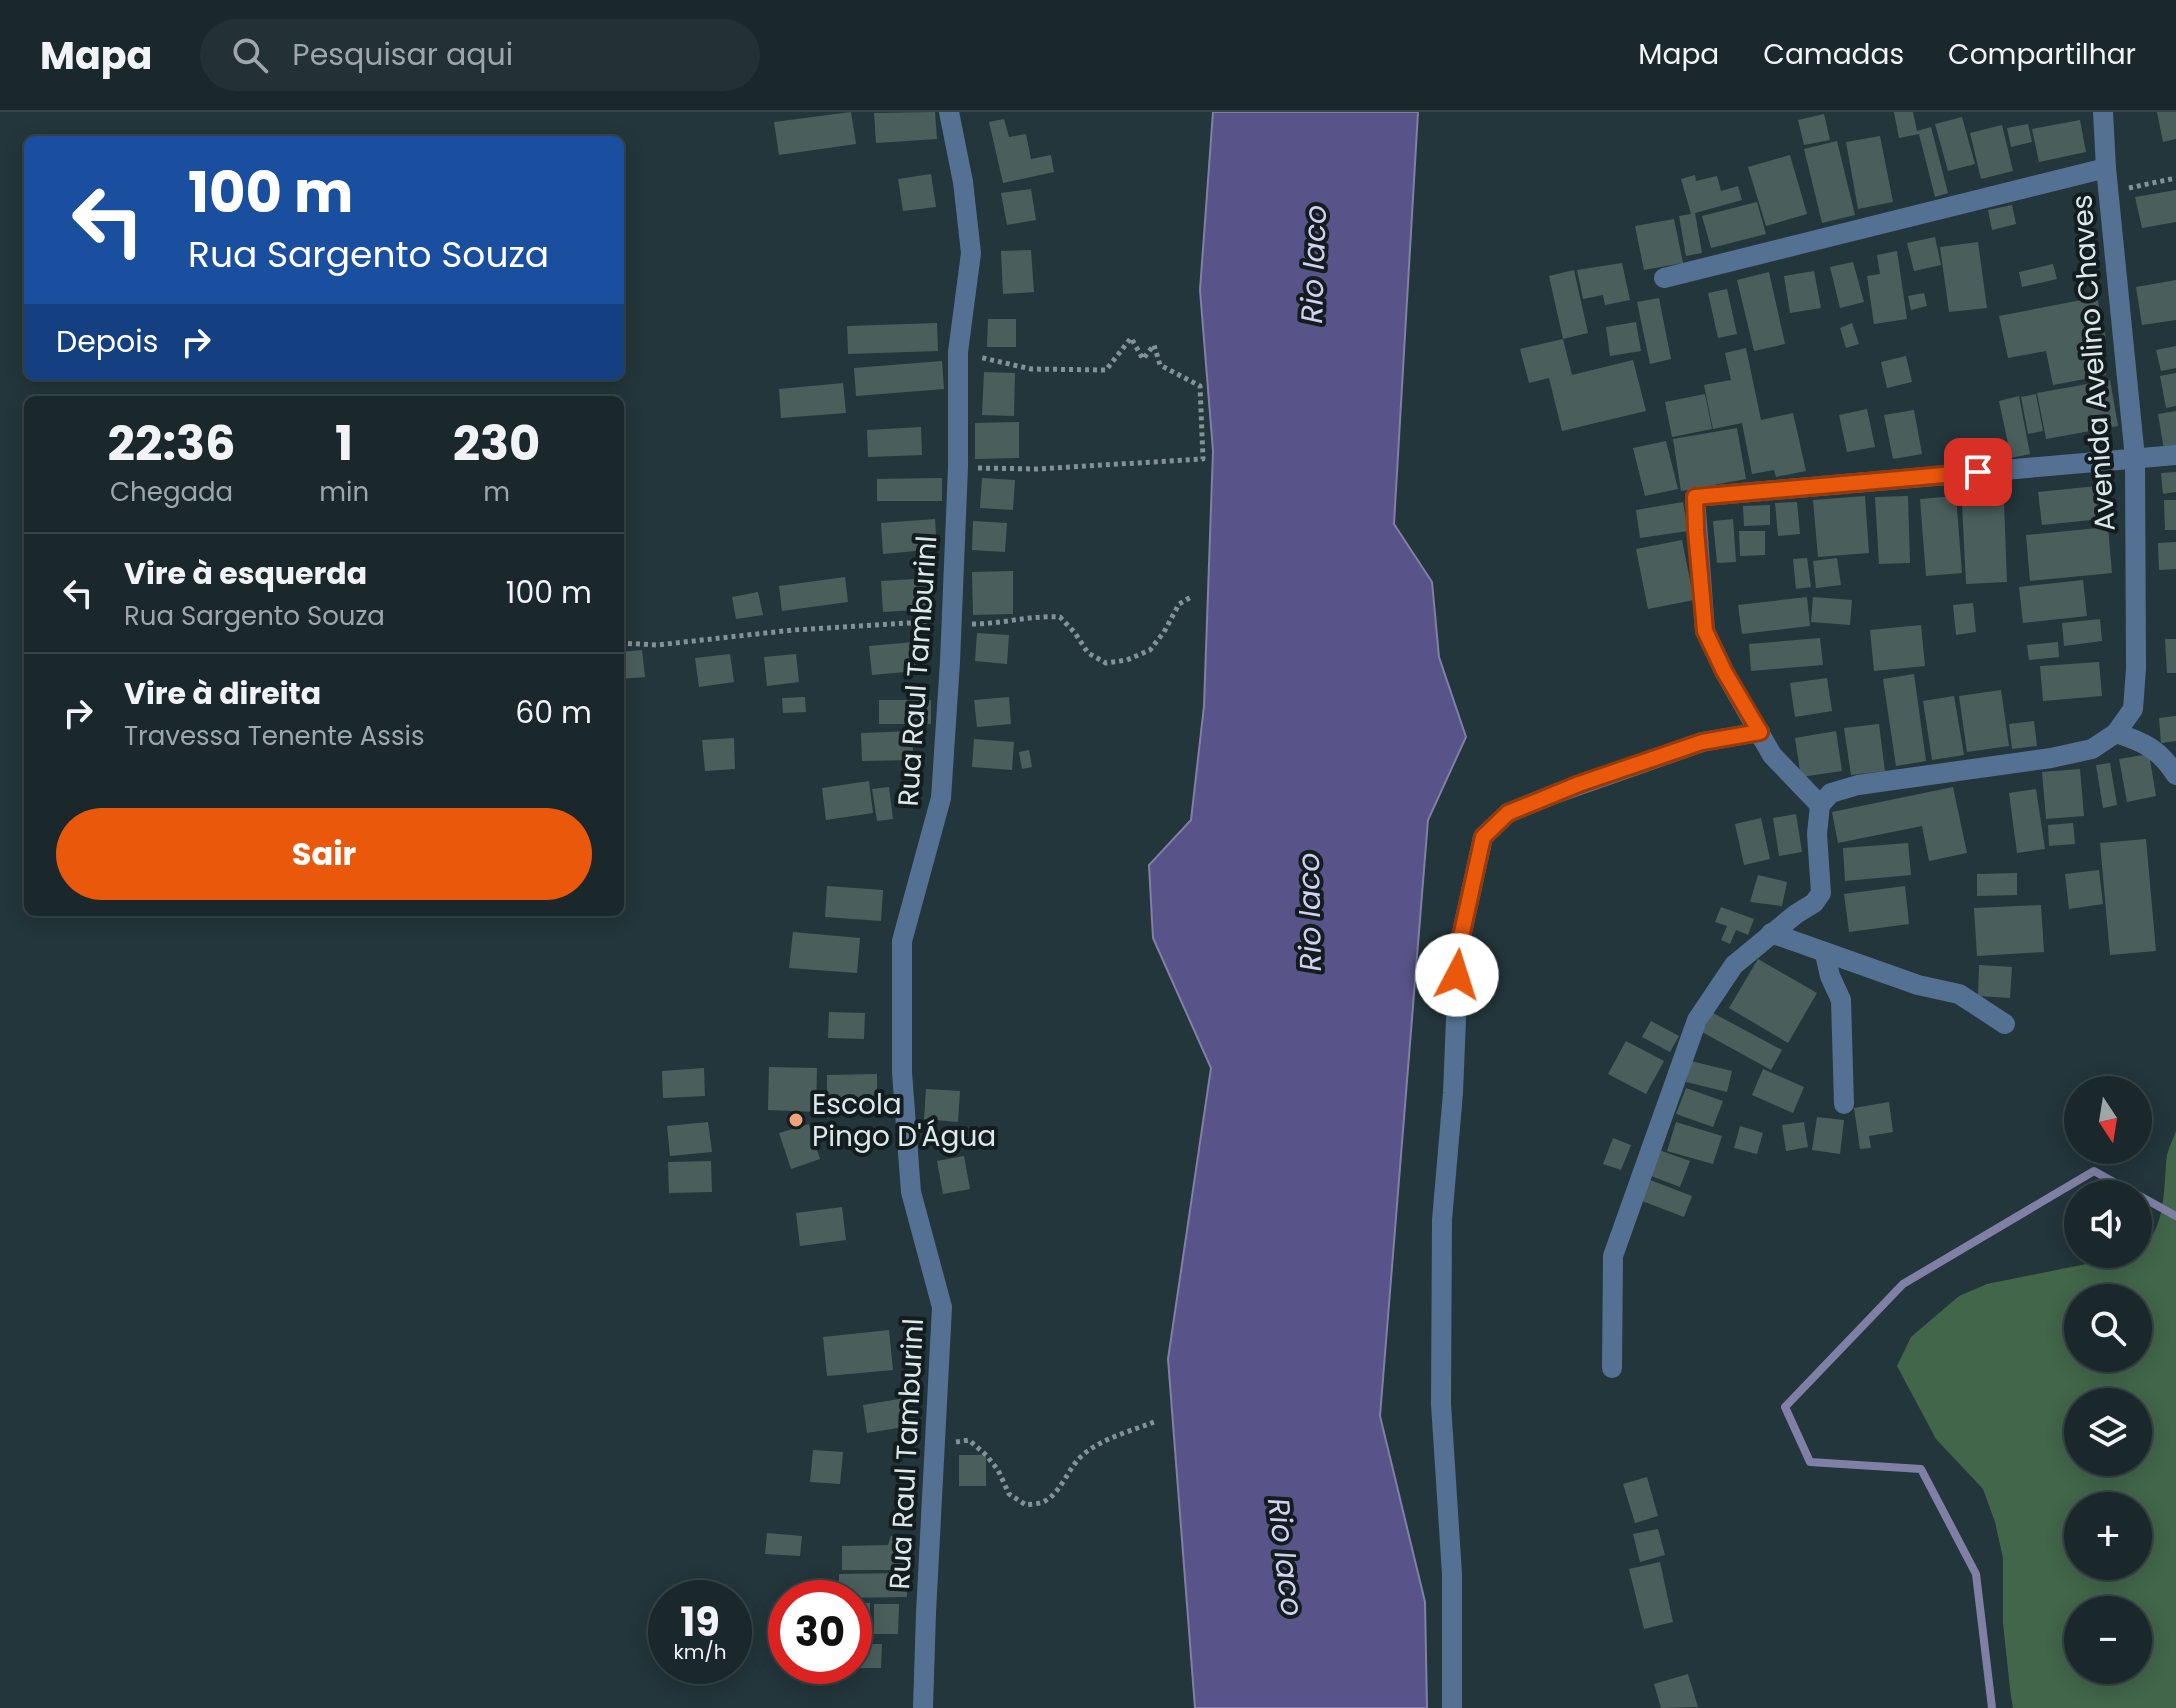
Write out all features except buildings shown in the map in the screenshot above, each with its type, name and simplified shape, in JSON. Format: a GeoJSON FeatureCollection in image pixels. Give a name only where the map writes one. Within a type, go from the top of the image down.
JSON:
{"type":"FeatureCollection","features":[{"type":"Feature","properties":{"kind":"street","name":"Rua Raul Tamburinl"},"geometry":{"type":"LineString","coordinates":[[923,1708],[942,1307],[911,1192],[902,1072],[902,941],[941,798],[952,625],[958,467],[958,352],[971,253],[963,182],[949,112]]}},
{"type":"Feature","properties":{"kind":"street","name":"Avenida Avelino Chaves"},"geometry":{"type":"LineString","coordinates":[[2103,112],[2135,458],[2136,669],[2133,709],[2116,733]]}},
{"type":"Feature","properties":{"kind":"street"},"geometry":{"type":"LineString","coordinates":[[1664,278],[2106,168]]}},
{"type":"Feature","properties":{"kind":"street"},"geometry":{"type":"LineString","coordinates":[[1820,805],[1772,755],[1705,631],[1695,497],[2176,455]]}},
{"type":"Feature","properties":{"kind":"street"},"geometry":{"type":"LineString","coordinates":[[1452,1708],[1452,1574],[1441,1404],[1442,1220],[1453,1093],[1459,946],[1483,837],[1508,813],[1557,793],[1702,742],[1760,732]]}},
{"type":"Feature","properties":{"kind":"street"},"geometry":{"type":"LineString","coordinates":[[1612,1368],[1613,1256],[1697,1020],[1734,965],[1771,933],[1814,903],[1821,893],[1817,834],[1820,805],[1831,793],[1858,785],[2051,758],[2092,749],[2116,733],[2143,742],[2162,756],[2176,775]]}},
{"type":"Feature","properties":{"kind":"street"},"geometry":{"type":"LineString","coordinates":[[1771,933],[1918,985],[1959,994],[2005,1024]]}},
{"type":"Feature","properties":{"kind":"street"},"geometry":{"type":"LineString","coordinates":[[1825,954],[1830,976],[1841,1000],[1844,1104]]}},
{"type":"Feature","properties":{"kind":"path"},"geometry":{"type":"LineString","coordinates":[[2108,192],[2176,178]]}},
{"type":"Feature","properties":{"kind":"path"},"geometry":{"type":"LineString","coordinates":[[958,352],[1031,369],[1106,370],[1131,338],[1143,359],[1154,345],[1160,365],[1200,386],[1203,459],[1036,469],[958,467]]}},
{"type":"Feature","properties":{"kind":"path"},"geometry":{"type":"LineString","coordinates":[[624,643],[657,645],[848,626],[993,624],[1042,616],[1060,617],[1088,653],[1106,663],[1127,660],[1150,650],[1179,604],[1191,597]]}},
{"type":"Feature","properties":{"kind":"path"},"geometry":{"type":"LineString","coordinates":[[935,1444],[969,1440],[998,1470],[1009,1494],[1026,1505],[1044,1502],[1062,1484],[1083,1454],[1108,1439],[1154,1422]]}},
{"type":"Feature","properties":{"kind":"green space"},"geometry":{"type":"Polygon","coordinates":[[[2176,1131],[2176,1708],[2013,1708],[2003,1623],[2003,1558],[1995,1522],[1983,1489],[1936,1439],[1897,1366],[1911,1337],[1959,1296],[1987,1284],[2066,1268],[2152,1268],[2152,1235],[2162,1206],[2167,1155],[2176,1131]]]}},
{"type":"Feature","properties":{"kind":"water","name":"Rio Iaco"},"geometry":{"type":"Polygon","coordinates":[[[1213,112],[1418,112],[1394,524],[1432,582],[1439,657],[1466,737],[1428,820],[1380,1416],[1425,1602],[1427,1708],[1195,1708],[1168,1359],[1211,1068],[1153,938],[1149,865],[1191,820],[1204,706],[1213,451],[1200,290],[1213,112]]]}},
{"type":"Feature","properties":{"kind":"waterway"},"geometry":{"type":"LineString","coordinates":[[2079,1180],[2094,1171],[2110,1180]]}},
{"type":"Feature","properties":{"kind":"waterway"},"geometry":{"type":"LineString","coordinates":[[1992,1708],[1976,1574],[1921,1469],[1810,1462],[1785,1407],[1903,1284],[2064,1189]]}},
{"type":"Feature","properties":{"kind":"waterway"},"geometry":{"type":"LineString","coordinates":[[2152,1203],[2176,1216]]}},
{"type":"Feature","properties":{"kind":"place","name":"Escola Pingo D'Água"},"geometry":{"type":"Point","coordinates":[796,1120]}},
{"type":"Feature","properties":{"kind":"route"},"geometry":{"type":"LineString","coordinates":[[1457,975],[1459,946],[1483,837],[1508,813],[1579,784],[1702,742],[1760,732],[1739,699],[1705,631],[1695,497],[1978,472]]}}]}
